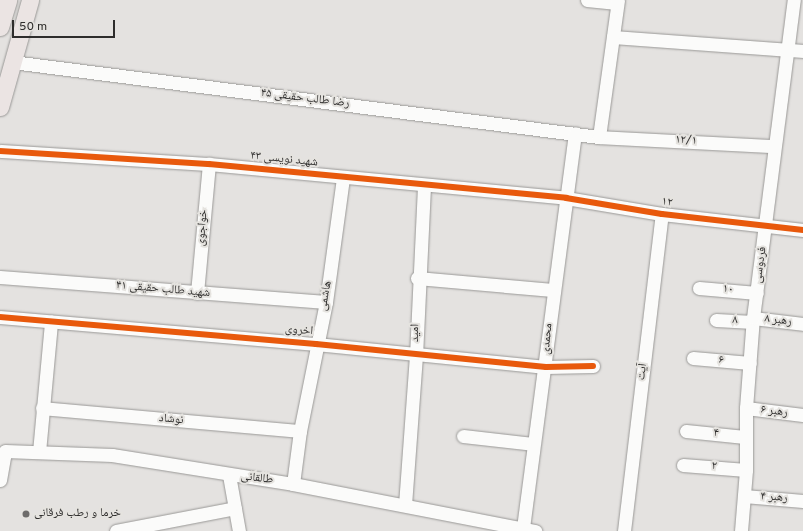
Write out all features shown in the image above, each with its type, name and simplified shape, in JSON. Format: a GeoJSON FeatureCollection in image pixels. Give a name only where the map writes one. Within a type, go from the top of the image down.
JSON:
{"type":"FeatureCollection","features":[{"type":"Feature","properties":{"kind":"main road"},"geometry":{"type":"LineString","coordinates":[[0,27],[8,0]]}},
{"type":"Feature","properties":{"kind":"main road"},"geometry":{"type":"LineString","coordinates":[[0,107],[30,0]]}},
{"type":"Feature","properties":{"kind":"street"},"geometry":{"type":"LineString","coordinates":[[587,0],[618,2],[599,136]]}},
{"type":"Feature","properties":{"kind":"street","name":"فردوسی"},"geometry":{"type":"LineString","coordinates":[[741,531],[746,470],[746,408],[753,320],[766,226],[773,146],[794,0]]}},
{"type":"Feature","properties":{"kind":"street"},"geometry":{"type":"LineString","coordinates":[[613,37],[803,51]]}},
{"type":"Feature","properties":{"kind":"street","name":"۴۵ رضا طالب حقیقی"},"geometry":{"type":"LineString","coordinates":[[12,62],[599,136]]}},
{"type":"Feature","properties":{"kind":"street","name":"محمدی"},"geometry":{"type":"LineString","coordinates":[[529,530],[533,444],[546,367],[552,290],[575,133]]}},
{"type":"Feature","properties":{"kind":"street","name":"۱۲/۱"},"geometry":{"type":"LineString","coordinates":[[599,136],[773,146]]}},
{"type":"Feature","properties":{"kind":"street","name":"۴۳ شهید نویسی"},"geometry":{"type":"LineString","coordinates":[[0,151],[209,164],[343,178],[566,198]]}},
{"type":"Feature","properties":{"kind":"street","name":"خواجوی"},"geometry":{"type":"LineString","coordinates":[[197,293],[209,164]]}},
{"type":"Feature","properties":{"kind":"street","name":"هاشمی"},"geometry":{"type":"LineString","coordinates":[[293,484],[300,431],[316,344],[326,302],[343,178]]}},
{"type":"Feature","properties":{"kind":"street","name":"امید"},"geometry":{"type":"LineString","coordinates":[[405,505],[416,356],[417,278],[424,185]]}},
{"type":"Feature","properties":{"kind":"street","name":"۱۲"},"geometry":{"type":"LineString","coordinates":[[566,198],[662,214],[803,230]]}},
{"type":"Feature","properties":{"kind":"street","name":"آیت"},"geometry":{"type":"LineString","coordinates":[[624,531],[662,214]]}},
{"type":"Feature","properties":{"kind":"street","name":"۴۱ شهید طالب حقیقی"},"geometry":{"type":"LineString","coordinates":[[0,277],[326,302]]}},
{"type":"Feature","properties":{"kind":"street"},"geometry":{"type":"LineString","coordinates":[[417,278],[552,290]]}},
{"type":"Feature","properties":{"kind":"street","name":"۱۰"},"geometry":{"type":"LineString","coordinates":[[699,288],[757,293]]}},
{"type":"Feature","properties":{"kind":"street","name":"اخروی"},"geometry":{"type":"LineString","coordinates":[[0,317],[316,344],[416,356],[546,367],[593,366]]}},
{"type":"Feature","properties":{"kind":"street","name":"۸"},"geometry":{"type":"LineString","coordinates":[[716,320],[753,320]]}},
{"type":"Feature","properties":{"kind":"street","name":"رهبر ۸"},"geometry":{"type":"LineString","coordinates":[[753,320],[803,324]]}},
{"type":"Feature","properties":{"kind":"street"},"geometry":{"type":"LineString","coordinates":[[39,452],[51,322]]}},
{"type":"Feature","properties":{"kind":"street","name":"۶"},"geometry":{"type":"LineString","coordinates":[[693,358],[750,363]]}},
{"type":"Feature","properties":{"kind":"street","name":"نوشاد"},"geometry":{"type":"LineString","coordinates":[[42,408],[300,431]]}},
{"type":"Feature","properties":{"kind":"street","name":"رهبر ۶"},"geometry":{"type":"LineString","coordinates":[[746,408],[803,415]]}},
{"type":"Feature","properties":{"kind":"street","name":"۴"},"geometry":{"type":"LineString","coordinates":[[686,431],[745,437]]}},
{"type":"Feature","properties":{"kind":"street"},"geometry":{"type":"LineString","coordinates":[[463,436],[533,444]]}},
{"type":"Feature","properties":{"kind":"street","name":"طالقانی"},"geometry":{"type":"LineString","coordinates":[[0,480],[5,451],[112,455],[229,475],[293,484],[529,530]]}},
{"type":"Feature","properties":{"kind":"street","name":"۲"},"geometry":{"type":"LineString","coordinates":[[683,465],[746,470]]}},
{"type":"Feature","properties":{"kind":"street"},"geometry":{"type":"LineString","coordinates":[[229,475],[239,531]]}},
{"type":"Feature","properties":{"kind":"street","name":"رهبر ۴"},"geometry":{"type":"LineString","coordinates":[[744,496],[803,501]]}},
{"type":"Feature","properties":{"kind":"street"},"geometry":{"type":"LineString","coordinates":[[116,531],[235,508]]}},
{"type":"Feature","properties":{"kind":"cycle path"},"geometry":{"type":"LineString","coordinates":[[0,151],[209,164],[566,198],[662,214],[803,230]]}},
{"type":"Feature","properties":{"kind":"cycle path"},"geometry":{"type":"LineString","coordinates":[[0,317],[316,344],[546,367],[593,366]]}},
{"type":"Feature","properties":{"kind":"place","name":"خرما و رطب فرقانی"},"geometry":{"type":"Point","coordinates":[26,514]}}]}
